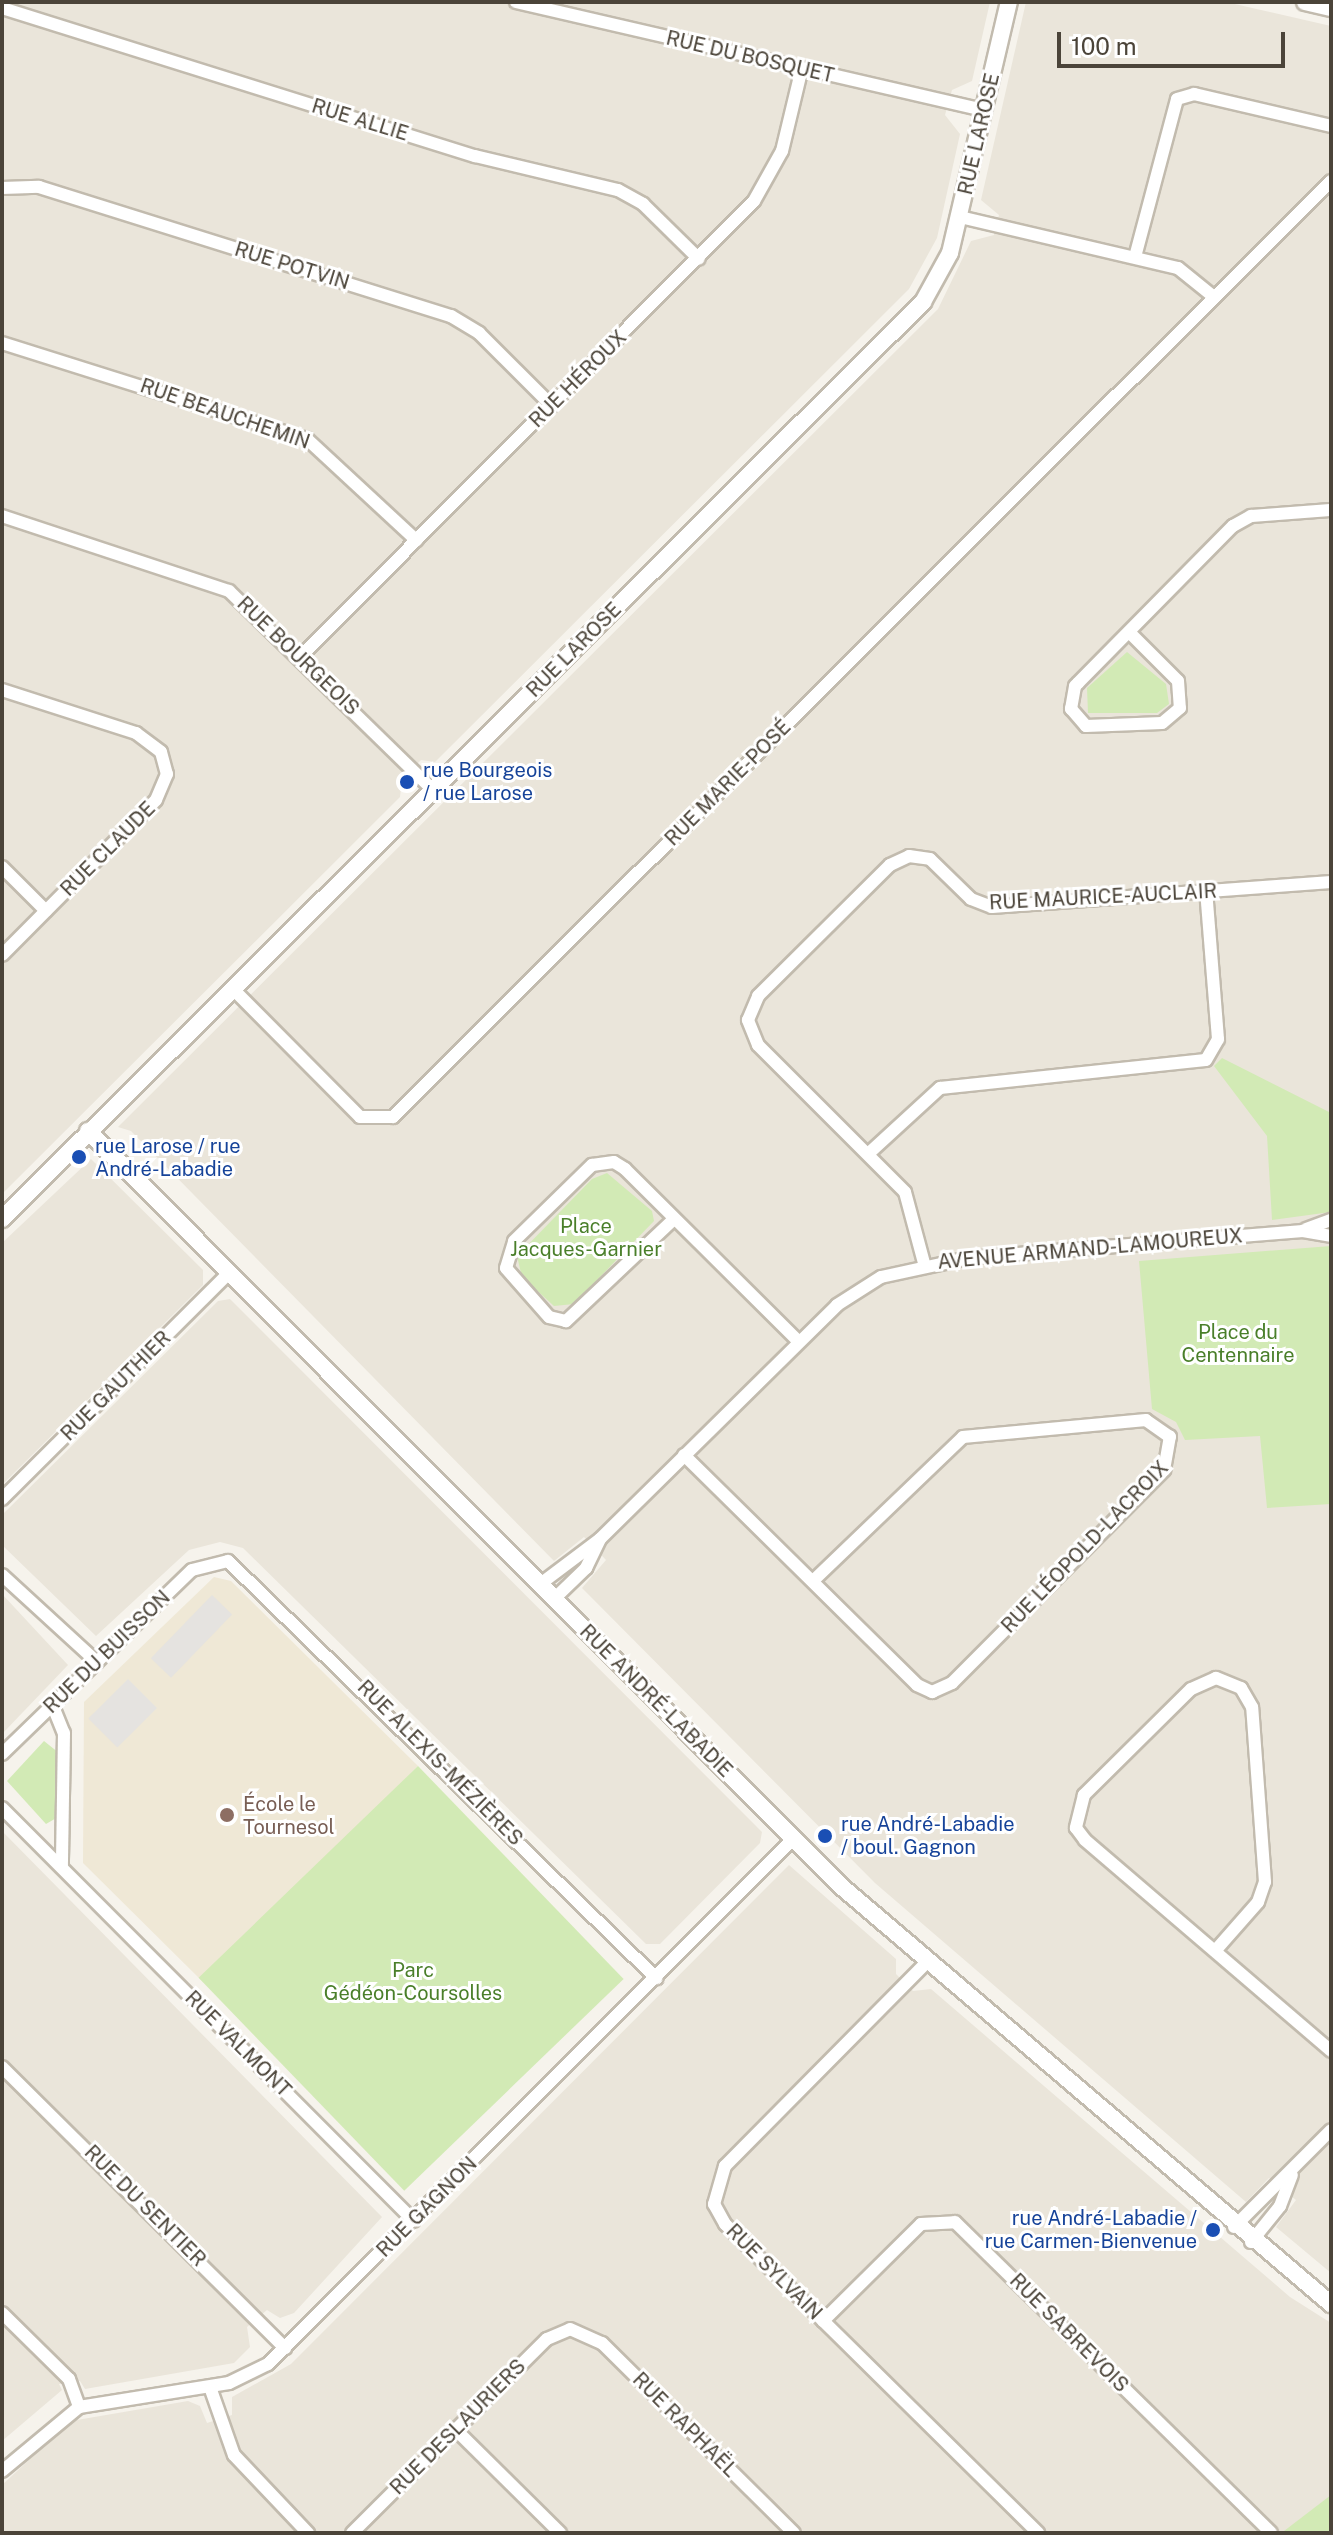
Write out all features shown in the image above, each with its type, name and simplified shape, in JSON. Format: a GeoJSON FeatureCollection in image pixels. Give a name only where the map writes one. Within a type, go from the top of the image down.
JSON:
{"type":"FeatureCollection","features":[{"type":"Feature","properties":{"kind":"street","name":"RUE DU BOSQUET"},"geometry":{"type":"LineString","coordinates":[[516,2],[985,110]]}},
{"type":"Feature","properties":{"kind":"street","name":"RUE LAROSE"},"geometry":{"type":"LineString","coordinates":[[2,1219],[915,311],[946,264],[960,217],[1009,2]]}},
{"type":"Feature","properties":{"kind":"street"},"geometry":{"type":"LineString","coordinates":[[1305,2],[1331,8]]}},
{"type":"Feature","properties":{"kind":"street","name":"RUE ALLIE"},"geometry":{"type":"LineString","coordinates":[[2,8],[475,156],[618,190],[643,204],[699,259]]}},
{"type":"Feature","properties":{"kind":"street","name":"RUE HÉROUX"},"geometry":{"type":"LineString","coordinates":[[300,657],[699,259],[773,173],[802,68]]}},
{"type":"Feature","properties":{"kind":"street"},"geometry":{"type":"LineString","coordinates":[[1135,257],[1177,99],[1194,94],[1331,126]]}},
{"type":"Feature","properties":{"kind":"street","name":"RUE MARIE-POSÉ"},"geometry":{"type":"LineString","coordinates":[[233,989],[360,1117],[393,1117],[1331,181]]}},
{"type":"Feature","properties":{"kind":"street","name":"RUE POTVIN"},"geometry":{"type":"LineString","coordinates":[[2,188],[39,187],[451,316],[479,333],[552,406]]}},
{"type":"Feature","properties":{"kind":"street"},"geometry":{"type":"LineString","coordinates":[[960,217],[1187,271],[1214,297]]}},
{"type":"Feature","properties":{"kind":"street","name":"RUE BEAUCHEMIN"},"geometry":{"type":"LineString","coordinates":[[2,343],[307,439],[416,540]]}},
{"type":"Feature","properties":{"kind":"street"},"geometry":{"type":"LineString","coordinates":[[1129,632],[1178,681],[1180,708],[1162,723],[1086,726],[1073,713],[1073,690],[1129,632],[1241,520],[1331,510]]}},
{"type":"Feature","properties":{"kind":"street","name":"RUE BOURGEOIS"},"geometry":{"type":"LineString","coordinates":[[2,516],[221,586],[300,657],[433,790]]}},
{"type":"Feature","properties":{"kind":"street","name":"RUE CLAUDE"},"geometry":{"type":"LineString","coordinates":[[2,690],[136,733],[157,748],[167,768],[160,796],[2,955]]}},
{"type":"Feature","properties":{"kind":"street","name":"RUE MAURICE-AUCLAIR"},"geometry":{"type":"LineString","coordinates":[[924,1263],[911,1201],[758,1045],[748,1015],[758,996],[894,862],[930,859],[971,899],[992,907],[1331,882]]}},
{"type":"Feature","properties":{"kind":"street"},"geometry":{"type":"LineString","coordinates":[[2,867],[46,911]]}},
{"type":"Feature","properties":{"kind":"street"},"geometry":{"type":"LineString","coordinates":[[868,1154],[940,1088],[1206,1060],[1218,1039],[1206,891]]}},
{"type":"Feature","properties":{"kind":"street","name":"RUE ANDRÉ-LABADIE"},"geometry":{"type":"LineString","coordinates":[[88,1131],[539,1585],[794,1838],[926,1963],[1251,2242],[1331,2304]]}},
{"type":"Feature","properties":{"kind":"street"},"geometry":{"type":"LineString","coordinates":[[674,1219],[566,1321],[549,1317],[506,1268],[511,1244],[600,1162],[622,1166],[798,1341]]}},
{"type":"Feature","properties":{"kind":"street","name":"AVENUE ARMAND-LAMOUREUX"},"geometry":{"type":"LineString","coordinates":[[1303,1231],[1331,1220]]}},
{"type":"Feature","properties":{"kind":"street","name":"AVENUE ARMAND-LAMOUREUX"},"geometry":{"type":"LineString","coordinates":[[539,1585],[600,1539],[798,1341],[862,1286],[924,1263],[1303,1231],[1331,1236]]}},
{"type":"Feature","properties":{"kind":"street","name":"RUE GAUTHIER"},"geometry":{"type":"LineString","coordinates":[[2,1499],[229,1273]]}},
{"type":"Feature","properties":{"kind":"street","name":"RUE LÉOPOLD-LACROIX"},"geometry":{"type":"LineString","coordinates":[[684,1455],[917,1685],[941,1691],[1164,1470],[1170,1437],[1146,1420],[963,1437],[813,1581]]}},
{"type":"Feature","properties":{"kind":"street","name":"AVENUE ARMAND-LAMOUREUX"},"geometry":{"type":"LineString","coordinates":[[554,1599],[586,1568],[600,1539]]}},
{"type":"Feature","properties":{"kind":"street","name":"RUE DU BUISSON"},"geometry":{"type":"LineString","coordinates":[[2,1754],[192,1570],[217,1559]]}},
{"type":"Feature","properties":{"kind":"street","name":"RUE ALEXIS-MÉZIÈRES"},"geometry":{"type":"LineString","coordinates":[[217,1559],[239,1566],[265,1590],[656,1978]]}},
{"type":"Feature","properties":{"kind":"street"},"geometry":{"type":"LineString","coordinates":[[2,1575],[97,1662]]}},
{"type":"Feature","properties":{"kind":"street"},"geometry":{"type":"LineString","coordinates":[[1215,1951],[1258,1902],[1265,1882],[1252,1707],[1237,1684],[1216,1678],[1191,1689],[1083,1796],[1074,1818],[1081,1836],[1331,2051]]}},
{"type":"Feature","properties":{"kind":"street"},"geometry":{"type":"LineString","coordinates":[[52,1704],[64,1733],[62,1867]]}},
{"type":"Feature","properties":{"kind":"street","name":"RUE VALMONT"},"geometry":{"type":"LineString","coordinates":[[2,1808],[414,2221]]}},
{"type":"Feature","properties":{"kind":"street","name":"RUE GAGNON"},"geometry":{"type":"LineString","coordinates":[[2,2471],[53,2421],[79,2407],[210,2387],[248,2377],[285,2348],[794,1838]]}},
{"type":"Feature","properties":{"kind":"street","name":"RUE SYLVAIN"},"geometry":{"type":"LineString","coordinates":[[926,1963],[716,2181],[722,2220],[1038,2533]]}},
{"type":"Feature","properties":{"kind":"street","name":"RUE DU SENTIER"},"geometry":{"type":"LineString","coordinates":[[2,2067],[285,2348]]}},
{"type":"Feature","properties":{"kind":"street"},"geometry":{"type":"LineString","coordinates":[[1234,2227],[1292,2175],[1331,2130]]}},
{"type":"Feature","properties":{"kind":"street"},"geometry":{"type":"LineString","coordinates":[[1251,2242],[1280,2206],[1292,2175]]}},
{"type":"Feature","properties":{"kind":"street","name":"RUE SABREVOIS"},"geometry":{"type":"LineString","coordinates":[[823,2321],[921,2224],[955,2222],[1271,2533]]}},
{"type":"Feature","properties":{"kind":"street"},"geometry":{"type":"LineString","coordinates":[[2,2313],[69,2379],[79,2407]]}},
{"type":"Feature","properties":{"kind":"street","name":"RUE DESLAURIERS"},"geometry":{"type":"LineString","coordinates":[[352,2533],[547,2339],[570,2329]]}},
{"type":"Feature","properties":{"kind":"street","name":"RUE RAPHAËL"},"geometry":{"type":"LineString","coordinates":[[570,2329],[602,2343],[794,2533]]}},
{"type":"Feature","properties":{"kind":"street"},"geometry":{"type":"LineString","coordinates":[[210,2387],[231,2450],[308,2533]]}},
{"type":"Feature","properties":{"kind":"street"},"geometry":{"type":"LineString","coordinates":[[455,2429],[560,2533]]}},
{"type":"Feature","properties":{"kind":"shaded area"},"geometry":{"type":"Polygon","coordinates":[[[2,2],[990,2],[972,81],[952,90],[945,115],[960,134],[937,238],[909,289],[435,762],[421,760],[402,779],[400,797],[2,1194],[2,2]]]}},
{"type":"Feature","properties":{"kind":"shaded area"},"geometry":{"type":"Polygon","coordinates":[[[1026,2],[1226,2],[1331,26],[1331,2273],[1276,2227],[1296,2200],[1269,2178],[1246,2202],[875,1883],[582,1588],[606,1560],[584,1537],[554,1561],[131,1131],[118,1127],[938,309],[971,241],[994,235],[999,215],[981,200],[1026,2]]]}},
{"type":"Feature","properties":{"kind":"shaded area"},"geometry":{"type":"Polygon","coordinates":[[[91,1159],[203,1270],[203,1285],[2,1485],[2,1243],[91,1159]]]}},
{"type":"Feature","properties":{"kind":"shaded area"},"geometry":{"type":"Polygon","coordinates":[[[230,1299],[762,1832],[760,1843],[660,1944],[646,1944],[243,1548],[220,1542],[189,1550],[96,1636],[2,1545],[2,1515],[218,1301],[230,1299]]]}},
{"type":"Feature","properties":{"kind":"shaded area","name":"École le Tournesol"},"geometry":{"type":"Polygon","coordinates":[[[214,1577],[231,1581],[418,1766],[204,1983],[83,1863],[84,1702],[214,1577]]]}},
{"type":"Feature","properties":{"kind":"shaded area"},"geometry":{"type":"Polygon","coordinates":[[[2,1594],[68,1665],[2,1734],[2,1594]]]}},
{"type":"Feature","properties":{"kind":"shaded area"},"geometry":{"type":"Polygon","coordinates":[[[212,1595],[232,1614],[171,1678],[151,1658],[212,1595]]]}},
{"type":"Feature","properties":{"kind":"shaded area"},"geometry":{"type":"Polygon","coordinates":[[[128,1679],[157,1708],[117,1748],[88,1719],[128,1679]]]}},
{"type":"Feature","properties":{"kind":"shaded area"},"geometry":{"type":"Polygon","coordinates":[[[2,1831],[382,2217],[294,2313],[280,2318],[267,2310],[247,2327],[250,2347],[234,2363],[85,2389],[80,2381],[59,2384],[62,2390],[2,2441],[2,1831]]]}},
{"type":"Feature","properties":{"kind":"shaded area"},"geometry":{"type":"Polygon","coordinates":[[[789,1865],[896,1959],[896,1974],[913,1991],[931,1989],[1290,2297],[1331,2323],[1331,2533],[2,2533],[2,2485],[71,2421],[188,2401],[200,2406],[207,2423],[232,2415],[232,2397],[291,2364],[789,1865]]]}},
{"type":"Feature","properties":{"kind":"green space"},"geometry":{"type":"Polygon","coordinates":[[[1127,652],[1166,684],[1169,704],[1157,713],[1088,713],[1087,688],[1127,652]]]}},
{"type":"Feature","properties":{"kind":"green space"},"geometry":{"type":"Polygon","coordinates":[[[1222,1058],[1331,1113],[1331,1212],[1272,1220],[1267,1136],[1214,1066],[1222,1058]]]}},
{"type":"Feature","properties":{"kind":"green space","name":"Place Jacques-Garnier"},"geometry":{"type":"Polygon","coordinates":[[[607,1173],[652,1211],[654,1221],[574,1304],[554,1306],[522,1277],[517,1256],[592,1179],[607,1173]]]}},
{"type":"Feature","properties":{"kind":"green space","name":"Place du Centennaire"},"geometry":{"type":"Polygon","coordinates":[[[1331,1246],[1331,1504],[1267,1508],[1260,1436],[1185,1440],[1176,1422],[1152,1409],[1139,1261],[1331,1246]]]}},
{"type":"Feature","properties":{"kind":"green space"},"geometry":{"type":"Polygon","coordinates":[[[44,1741],[59,1753],[58,1817],[46,1824],[7,1781],[44,1741]]]}},
{"type":"Feature","properties":{"kind":"green space","name":"Parc Gédéon-Coursolles"},"geometry":{"type":"Polygon","coordinates":[[[418,1766],[624,1979],[404,2191],[199,1978],[418,1766]]]}},
{"type":"Feature","properties":{"kind":"green space"},"geometry":{"type":"Polygon","coordinates":[[[1331,2495],[1331,2533],[1285,2533],[1284,2531],[1331,2495]]]}},
{"type":"Feature","properties":{"kind":"place","name":"rue Bourgeois / rue Larose"},"geometry":{"type":"Point","coordinates":[407,782]}},
{"type":"Feature","properties":{"kind":"place","name":"rue Larose / rue André-Labadie"},"geometry":{"type":"Point","coordinates":[79,1157]}},
{"type":"Feature","properties":{"kind":"place","name":"École le Tournesol"},"geometry":{"type":"Point","coordinates":[227,1815]}},
{"type":"Feature","properties":{"kind":"place","name":"rue André-Labadie / boul. Gagnon"},"geometry":{"type":"Point","coordinates":[825,1836]}},
{"type":"Feature","properties":{"kind":"place","name":"rue André-Labadie / rue Carmen-Bienvenue"},"geometry":{"type":"Point","coordinates":[1213,2230]}}]}
